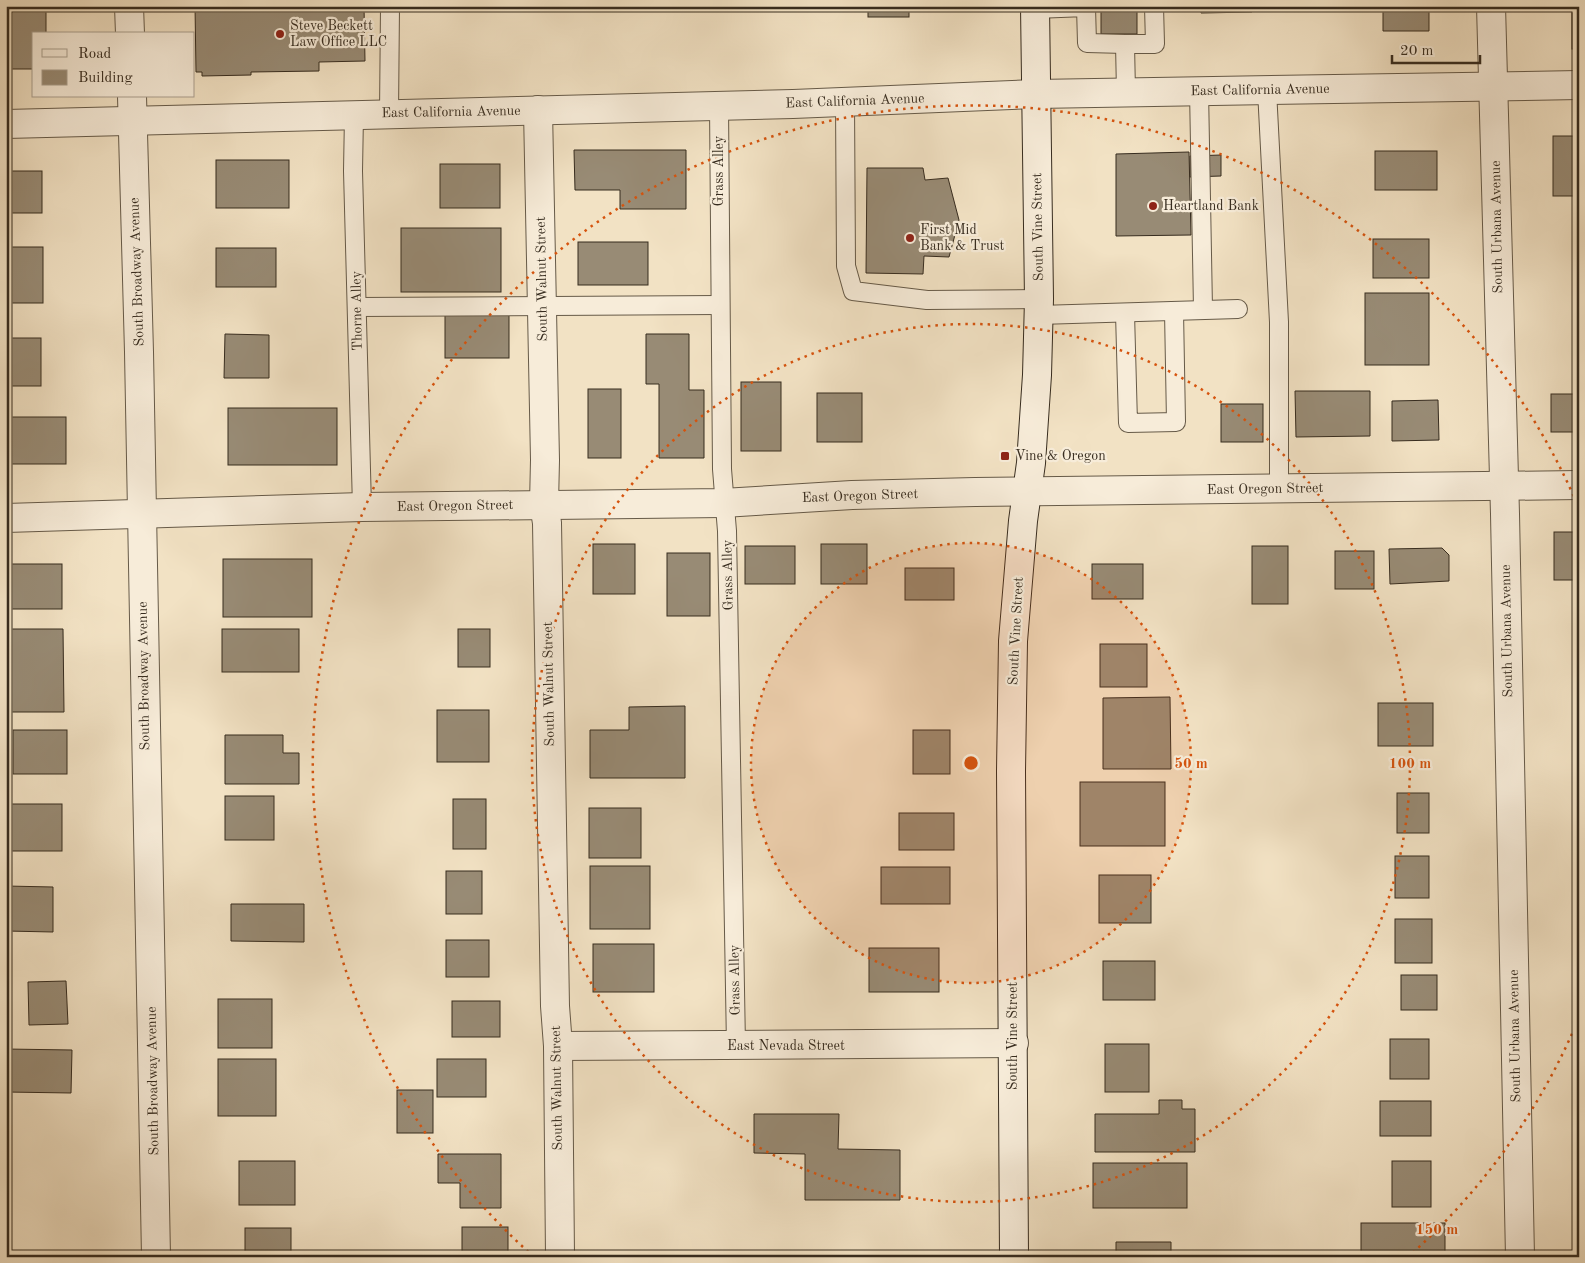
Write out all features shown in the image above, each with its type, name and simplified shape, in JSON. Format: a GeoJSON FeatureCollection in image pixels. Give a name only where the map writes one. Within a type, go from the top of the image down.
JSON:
{"type":"FeatureCollection","features":[{"type":"Feature","properties":{"kind":"street"},"geometry":{"type":"LineString","coordinates":[[129,6],[130,32]]}},
{"type":"Feature","properties":{"kind":"street","name":"South Urbana Avenue"},"geometry":{"type":"LineString","coordinates":[[1491,6],[1504,486],[1520,1257]]}},
{"type":"Feature","properties":{"kind":"street","name":"South Vine Street"},"geometry":{"type":"LineString","coordinates":[[1014,1257],[1014,1043],[1010,771],[1013,641],[1023,521],[1028,492],[1037,375],[1039,307],[1035,7]]}},
{"type":"Feature","properties":{"kind":"street","name":"East California Avenue"},"geometry":{"type":"LineString","coordinates":[[6,124],[132,109],[354,115],[845,102],[1036,94],[1199,90],[1579,85]]}},
{"type":"Feature","properties":{"kind":"street","name":"South Broadway Avenue"},"geometry":{"type":"LineString","coordinates":[[132,109],[156,1257]]}},
{"type":"Feature","properties":{"kind":"street","name":"South Walnut Street"},"geometry":{"type":"LineString","coordinates":[[538,110],[545,460],[544,504],[546,523],[555,1006],[558,1046],[560,1257]]}},
{"type":"Feature","properties":{"kind":"street","name":"East Oregon Street"},"geometry":{"type":"LineString","coordinates":[[6,518],[362,507],[723,502],[852,495],[1579,485]]}},
{"type":"Feature","properties":{"kind":"street","name":"East Nevada Street"},"geometry":{"type":"LineString","coordinates":[[558,1046],[1014,1043]]}},
{"type":"Feature","properties":{"kind":"lane"},"geometry":{"type":"LineString","coordinates":[[389,114],[390,6]]}},
{"type":"Feature","properties":{"kind":"lane"},"geometry":{"type":"LineString","coordinates":[[1086,6],[1086,43],[1155,44],[1153,6]]}},
{"type":"Feature","properties":{"kind":"lane"},"geometry":{"type":"LineString","coordinates":[[1035,7],[1096,6]]}},
{"type":"Feature","properties":{"kind":"lane"},"geometry":{"type":"LineString","coordinates":[[1125,44],[1126,92]]}},
{"type":"Feature","properties":{"kind":"lane"},"geometry":{"type":"LineString","coordinates":[[1199,90],[1203,309]]}},
{"type":"Feature","properties":{"kind":"lane"},"geometry":{"type":"LineString","coordinates":[[1267,90],[1279,322],[1279,489]]}},
{"type":"Feature","properties":{"kind":"lane"},"geometry":{"type":"LineString","coordinates":[[845,102],[846,266],[853,291],[927,300],[1125,313],[1238,309]]}},
{"type":"Feature","properties":{"kind":"lane","name":"Grass Alley"},"geometry":{"type":"LineString","coordinates":[[719,105],[719,304],[723,502],[728,541],[736,1046]]}},
{"type":"Feature","properties":{"kind":"lane","name":"Thorne Alley"},"geometry":{"type":"LineString","coordinates":[[354,115],[362,507]]}},
{"type":"Feature","properties":{"kind":"lane"},"geometry":{"type":"LineString","coordinates":[[357,308],[719,304]]}},
{"type":"Feature","properties":{"kind":"lane"},"geometry":{"type":"LineString","coordinates":[[1125,313],[1128,423],[1176,422],[1174,311]]}},
{"type":"Feature","properties":{"kind":"building"},"geometry":{"type":"Polygon","coordinates":[[[6,6],[46,6],[46,32],[32,32],[32,69],[6,69],[6,6]]]}},
{"type":"Feature","properties":{"kind":"building","name":"Steve Beckett Law Office LLC"},"geometry":{"type":"Polygon","coordinates":[[[195,6],[364,6],[365,61],[319,62],[319,71],[251,72],[251,75],[202,76],[202,72],[196,72],[195,6]]]}},
{"type":"Feature","properties":{"kind":"building"},"geometry":{"type":"Polygon","coordinates":[[[868,6],[909,6],[909,17],[868,17],[868,6]]]}},
{"type":"Feature","properties":{"kind":"building"},"geometry":{"type":"Polygon","coordinates":[[[1101,6],[1137,6],[1137,34],[1101,34],[1101,6]]]}},
{"type":"Feature","properties":{"kind":"building"},"geometry":{"type":"Polygon","coordinates":[[[1201,6],[1252,6],[1252,12],[1201,13],[1201,6]]]}},
{"type":"Feature","properties":{"kind":"building"},"geometry":{"type":"Polygon","coordinates":[[[1365,6],[1429,6],[1429,31],[1383,31],[1383,9],[1365,9],[1365,6]]]}},
{"type":"Feature","properties":{"kind":"building"},"geometry":{"type":"Polygon","coordinates":[[[1572,6],[1579,6],[1579,49],[1572,49],[1572,6]]]}},
{"type":"Feature","properties":{"kind":"building"},"geometry":{"type":"Polygon","coordinates":[[[1553,136],[1579,136],[1579,196],[1553,196],[1553,136]]]}},
{"type":"Feature","properties":{"kind":"building"},"geometry":{"type":"Polygon","coordinates":[[[574,150],[686,150],[686,209],[620,209],[620,190],[575,190],[574,150]]]}},
{"type":"Feature","properties":{"kind":"building"},"geometry":{"type":"Polygon","coordinates":[[[1375,151],[1437,151],[1437,190],[1375,190],[1375,151]]]}},
{"type":"Feature","properties":{"kind":"building","name":"Heartland Bank"},"geometry":{"type":"Polygon","coordinates":[[[1189,152],[1191,235],[1116,236],[1116,154],[1189,152]]]}},
{"type":"Feature","properties":{"kind":"building"},"geometry":{"type":"Polygon","coordinates":[[[1221,155],[1221,176],[1190,177],[1190,156],[1221,155]]]}},
{"type":"Feature","properties":{"kind":"building"},"geometry":{"type":"Polygon","coordinates":[[[216,160],[289,160],[289,208],[216,208],[216,160]]]}},
{"type":"Feature","properties":{"kind":"building"},"geometry":{"type":"Polygon","coordinates":[[[440,164],[500,164],[500,208],[440,208],[440,164]]]}},
{"type":"Feature","properties":{"kind":"building","name":"First Mid Bank & Trust"},"geometry":{"type":"Polygon","coordinates":[[[867,168],[923,168],[925,180],[948,178],[959,220],[949,257],[924,256],[923,274],[866,273],[867,168]]]}},
{"type":"Feature","properties":{"kind":"building"},"geometry":{"type":"Polygon","coordinates":[[[6,171],[42,171],[42,213],[6,213],[6,171]]]}},
{"type":"Feature","properties":{"kind":"building"},"geometry":{"type":"Polygon","coordinates":[[[401,228],[501,228],[501,292],[401,292],[401,228]]]}},
{"type":"Feature","properties":{"kind":"building"},"geometry":{"type":"Polygon","coordinates":[[[1373,239],[1429,239],[1429,278],[1373,278],[1373,239]]]}},
{"type":"Feature","properties":{"kind":"building"},"geometry":{"type":"Polygon","coordinates":[[[578,242],[648,242],[648,285],[578,285],[578,242]]]}},
{"type":"Feature","properties":{"kind":"building"},"geometry":{"type":"Polygon","coordinates":[[[6,247],[43,247],[43,303],[6,303],[6,247]]]}},
{"type":"Feature","properties":{"kind":"building"},"geometry":{"type":"Polygon","coordinates":[[[216,248],[276,248],[276,287],[216,287],[216,248]]]}},
{"type":"Feature","properties":{"kind":"building"},"geometry":{"type":"Polygon","coordinates":[[[1365,293],[1429,293],[1429,365],[1365,365],[1365,293]]]}},
{"type":"Feature","properties":{"kind":"building"},"geometry":{"type":"Polygon","coordinates":[[[445,313],[509,313],[509,358],[445,358],[445,313]]]}},
{"type":"Feature","properties":{"kind":"building"},"geometry":{"type":"Polygon","coordinates":[[[225,334],[269,335],[269,378],[224,378],[225,334]]]}},
{"type":"Feature","properties":{"kind":"building"},"geometry":{"type":"Polygon","coordinates":[[[646,334],[689,334],[689,390],[704,390],[704,458],[659,458],[659,384],[646,384],[646,334]]]}},
{"type":"Feature","properties":{"kind":"building"},"geometry":{"type":"Polygon","coordinates":[[[6,338],[41,338],[41,386],[6,386],[6,338]]]}},
{"type":"Feature","properties":{"kind":"building"},"geometry":{"type":"Polygon","coordinates":[[[741,382],[781,382],[781,451],[741,451],[741,382]]]}},
{"type":"Feature","properties":{"kind":"building"},"geometry":{"type":"Polygon","coordinates":[[[588,389],[621,389],[621,458],[588,458],[588,389]]]}},
{"type":"Feature","properties":{"kind":"building"},"geometry":{"type":"Polygon","coordinates":[[[1295,391],[1370,391],[1370,436],[1296,437],[1295,391]]]}},
{"type":"Feature","properties":{"kind":"building"},"geometry":{"type":"Polygon","coordinates":[[[817,393],[862,393],[862,442],[817,442],[817,393]]]}},
{"type":"Feature","properties":{"kind":"building"},"geometry":{"type":"Polygon","coordinates":[[[1551,394],[1579,394],[1579,432],[1551,432],[1551,394]]]}},
{"type":"Feature","properties":{"kind":"building"},"geometry":{"type":"Polygon","coordinates":[[[1438,400],[1439,440],[1392,441],[1392,401],[1438,400]]]}},
{"type":"Feature","properties":{"kind":"building"},"geometry":{"type":"Polygon","coordinates":[[[1221,404],[1263,404],[1263,442],[1221,442],[1221,404]]]}},
{"type":"Feature","properties":{"kind":"building"},"geometry":{"type":"Polygon","coordinates":[[[228,408],[337,408],[337,465],[228,465],[228,408]]]}},
{"type":"Feature","properties":{"kind":"building"},"geometry":{"type":"Polygon","coordinates":[[[9,417],[66,417],[66,464],[9,464],[9,417]]]}},
{"type":"Feature","properties":{"kind":"building"},"geometry":{"type":"Polygon","coordinates":[[[1554,532],[1579,532],[1579,580],[1554,580],[1554,532]]]}},
{"type":"Feature","properties":{"kind":"building"},"geometry":{"type":"Polygon","coordinates":[[[593,544],[635,544],[635,594],[593,594],[593,544]]]}},
{"type":"Feature","properties":{"kind":"building"},"geometry":{"type":"Polygon","coordinates":[[[821,544],[867,544],[867,584],[821,584],[821,544]]]}},
{"type":"Feature","properties":{"kind":"building"},"geometry":{"type":"Polygon","coordinates":[[[745,546],[795,546],[795,584],[745,584],[745,546]]]}},
{"type":"Feature","properties":{"kind":"building"},"geometry":{"type":"Polygon","coordinates":[[[1252,546],[1288,546],[1288,604],[1252,604],[1252,546]]]}},
{"type":"Feature","properties":{"kind":"building"},"geometry":{"type":"Polygon","coordinates":[[[1442,548],[1449,555],[1449,581],[1390,584],[1389,549],[1442,548]]]}},
{"type":"Feature","properties":{"kind":"building"},"geometry":{"type":"Polygon","coordinates":[[[1335,551],[1374,551],[1374,589],[1335,589],[1335,551]]]}},
{"type":"Feature","properties":{"kind":"building"},"geometry":{"type":"Polygon","coordinates":[[[667,553],[710,553],[710,616],[667,616],[667,553]]]}},
{"type":"Feature","properties":{"kind":"building"},"geometry":{"type":"Polygon","coordinates":[[[223,559],[312,559],[312,617],[223,617],[223,559]]]}},
{"type":"Feature","properties":{"kind":"building"},"geometry":{"type":"Polygon","coordinates":[[[6,564],[62,564],[62,609],[6,609],[6,564]]]}},
{"type":"Feature","properties":{"kind":"building"},"geometry":{"type":"Polygon","coordinates":[[[1092,564],[1143,564],[1143,599],[1092,599],[1092,564]]]}},
{"type":"Feature","properties":{"kind":"building"},"geometry":{"type":"Polygon","coordinates":[[[905,568],[954,568],[954,600],[905,600],[905,568]]]}},
{"type":"Feature","properties":{"kind":"building"},"geometry":{"type":"Polygon","coordinates":[[[6,629],[63,629],[64,712],[7,712],[6,629]]]}},
{"type":"Feature","properties":{"kind":"building"},"geometry":{"type":"Polygon","coordinates":[[[222,629],[299,629],[299,672],[222,672],[222,629]]]}},
{"type":"Feature","properties":{"kind":"building"},"geometry":{"type":"Polygon","coordinates":[[[458,629],[490,629],[490,667],[458,667],[458,629]]]}},
{"type":"Feature","properties":{"kind":"building"},"geometry":{"type":"Polygon","coordinates":[[[1100,644],[1147,644],[1147,687],[1100,687],[1100,644]]]}},
{"type":"Feature","properties":{"kind":"building"},"geometry":{"type":"Polygon","coordinates":[[[1170,697],[1171,769],[1103,769],[1103,698],[1170,697]]]}},
{"type":"Feature","properties":{"kind":"building"},"geometry":{"type":"Polygon","coordinates":[[[1378,703],[1433,703],[1433,746],[1378,746],[1378,703]]]}},
{"type":"Feature","properties":{"kind":"building"},"geometry":{"type":"Polygon","coordinates":[[[685,706],[685,778],[590,778],[590,730],[629,730],[629,707],[685,706]]]}},
{"type":"Feature","properties":{"kind":"building"},"geometry":{"type":"Polygon","coordinates":[[[437,710],[489,710],[489,762],[437,762],[437,710]]]}},
{"type":"Feature","properties":{"kind":"building"},"geometry":{"type":"Polygon","coordinates":[[[13,730],[67,730],[67,774],[13,774],[13,730]]]}},
{"type":"Feature","properties":{"kind":"building"},"geometry":{"type":"Polygon","coordinates":[[[913,730],[950,730],[950,774],[913,774],[913,730]]]}},
{"type":"Feature","properties":{"kind":"building"},"geometry":{"type":"Polygon","coordinates":[[[225,735],[283,735],[283,753],[299,753],[299,784],[225,784],[225,735]]]}},
{"type":"Feature","properties":{"kind":"building"},"geometry":{"type":"Polygon","coordinates":[[[1080,782],[1165,782],[1165,846],[1080,846],[1080,782]]]}},
{"type":"Feature","properties":{"kind":"building"},"geometry":{"type":"Polygon","coordinates":[[[1397,793],[1429,793],[1429,833],[1397,833],[1397,793]]]}},
{"type":"Feature","properties":{"kind":"building"},"geometry":{"type":"Polygon","coordinates":[[[225,796],[274,796],[274,840],[225,840],[225,796]]]}},
{"type":"Feature","properties":{"kind":"building"},"geometry":{"type":"Polygon","coordinates":[[[453,799],[486,799],[486,849],[453,849],[453,799]]]}},
{"type":"Feature","properties":{"kind":"building"},"geometry":{"type":"Polygon","coordinates":[[[6,804],[62,804],[62,851],[6,851],[6,804]]]}},
{"type":"Feature","properties":{"kind":"building"},"geometry":{"type":"Polygon","coordinates":[[[589,808],[641,808],[641,858],[589,858],[589,808]]]}},
{"type":"Feature","properties":{"kind":"building"},"geometry":{"type":"Polygon","coordinates":[[[899,813],[954,813],[954,850],[899,850],[899,813]]]}},
{"type":"Feature","properties":{"kind":"building"},"geometry":{"type":"Polygon","coordinates":[[[1395,856],[1429,856],[1429,898],[1395,898],[1395,856]]]}},
{"type":"Feature","properties":{"kind":"building"},"geometry":{"type":"Polygon","coordinates":[[[590,866],[650,866],[650,929],[590,929],[590,866]]]}},
{"type":"Feature","properties":{"kind":"building"},"geometry":{"type":"Polygon","coordinates":[[[881,867],[950,867],[950,904],[881,904],[881,867]]]}},
{"type":"Feature","properties":{"kind":"building"},"geometry":{"type":"Polygon","coordinates":[[[446,871],[482,871],[482,914],[446,914],[446,871]]]}},
{"type":"Feature","properties":{"kind":"building"},"geometry":{"type":"Polygon","coordinates":[[[1099,875],[1151,875],[1151,923],[1099,923],[1099,875]]]}},
{"type":"Feature","properties":{"kind":"building"},"geometry":{"type":"Polygon","coordinates":[[[6,886],[53,887],[53,932],[6,931],[6,886]]]}},
{"type":"Feature","properties":{"kind":"building"},"geometry":{"type":"Polygon","coordinates":[[[231,904],[304,904],[304,942],[231,941],[231,904]]]}},
{"type":"Feature","properties":{"kind":"building"},"geometry":{"type":"Polygon","coordinates":[[[1395,919],[1432,919],[1432,963],[1395,963],[1395,919]]]}},
{"type":"Feature","properties":{"kind":"building"},"geometry":{"type":"Polygon","coordinates":[[[446,940],[489,940],[489,977],[446,977],[446,940]]]}},
{"type":"Feature","properties":{"kind":"building"},"geometry":{"type":"Polygon","coordinates":[[[593,944],[654,944],[654,992],[593,992],[593,944]]]}},
{"type":"Feature","properties":{"kind":"building"},"geometry":{"type":"Polygon","coordinates":[[[869,948],[939,948],[939,992],[869,992],[869,948]]]}},
{"type":"Feature","properties":{"kind":"building"},"geometry":{"type":"Polygon","coordinates":[[[1103,961],[1155,961],[1155,1000],[1103,1000],[1103,961]]]}},
{"type":"Feature","properties":{"kind":"building"},"geometry":{"type":"Polygon","coordinates":[[[1401,975],[1437,975],[1437,1010],[1401,1010],[1401,975]]]}},
{"type":"Feature","properties":{"kind":"building"},"geometry":{"type":"Polygon","coordinates":[[[66,981],[68,1024],[29,1025],[28,982],[66,981]]]}},
{"type":"Feature","properties":{"kind":"building"},"geometry":{"type":"Polygon","coordinates":[[[218,999],[272,999],[272,1048],[218,1048],[218,999]]]}},
{"type":"Feature","properties":{"kind":"building"},"geometry":{"type":"Polygon","coordinates":[[[452,1001],[500,1001],[500,1037],[452,1037],[452,1001]]]}},
{"type":"Feature","properties":{"kind":"building"},"geometry":{"type":"Polygon","coordinates":[[[1390,1039],[1429,1039],[1429,1079],[1390,1079],[1390,1039]]]}},
{"type":"Feature","properties":{"kind":"building"},"geometry":{"type":"Polygon","coordinates":[[[1105,1044],[1149,1044],[1149,1092],[1105,1092],[1105,1044]]]}},
{"type":"Feature","properties":{"kind":"building"},"geometry":{"type":"Polygon","coordinates":[[[6,1049],[72,1050],[71,1093],[6,1092],[6,1049]]]}},
{"type":"Feature","properties":{"kind":"building"},"geometry":{"type":"Polygon","coordinates":[[[218,1059],[276,1059],[276,1116],[218,1116],[218,1059]]]}},
{"type":"Feature","properties":{"kind":"building"},"geometry":{"type":"Polygon","coordinates":[[[437,1059],[486,1059],[486,1097],[437,1097],[437,1059]]]}},
{"type":"Feature","properties":{"kind":"building"},"geometry":{"type":"Polygon","coordinates":[[[397,1090],[433,1090],[433,1133],[397,1133],[397,1090]]]}},
{"type":"Feature","properties":{"kind":"building"},"geometry":{"type":"Polygon","coordinates":[[[1159,1100],[1182,1100],[1182,1109],[1195,1109],[1195,1152],[1095,1152],[1095,1114],[1159,1114],[1159,1100]]]}},
{"type":"Feature","properties":{"kind":"building"},"geometry":{"type":"Polygon","coordinates":[[[1380,1101],[1431,1101],[1431,1136],[1380,1136],[1380,1101]]]}},
{"type":"Feature","properties":{"kind":"building"},"geometry":{"type":"Polygon","coordinates":[[[754,1114],[839,1114],[838,1149],[900,1150],[900,1200],[805,1200],[805,1154],[754,1153],[754,1114]]]}},
{"type":"Feature","properties":{"kind":"building"},"geometry":{"type":"Polygon","coordinates":[[[438,1154],[501,1154],[501,1208],[460,1208],[460,1183],[438,1183],[438,1154]]]}},
{"type":"Feature","properties":{"kind":"building"},"geometry":{"type":"Polygon","coordinates":[[[239,1161],[295,1161],[295,1205],[239,1205],[239,1161]]]}},
{"type":"Feature","properties":{"kind":"building"},"geometry":{"type":"Polygon","coordinates":[[[1392,1161],[1431,1161],[1431,1207],[1392,1207],[1392,1161]]]}},
{"type":"Feature","properties":{"kind":"building"},"geometry":{"type":"Polygon","coordinates":[[[1093,1163],[1187,1163],[1187,1208],[1093,1208],[1093,1163]]]}},
{"type":"Feature","properties":{"kind":"building"},"geometry":{"type":"Polygon","coordinates":[[[1361,1223],[1445,1223],[1445,1257],[1361,1257],[1361,1223]]]}},
{"type":"Feature","properties":{"kind":"building"},"geometry":{"type":"Polygon","coordinates":[[[462,1227],[508,1227],[508,1257],[462,1257],[462,1227]]]}},
{"type":"Feature","properties":{"kind":"building"},"geometry":{"type":"Polygon","coordinates":[[[245,1228],[291,1228],[291,1257],[245,1257],[245,1228]]]}},
{"type":"Feature","properties":{"kind":"building"},"geometry":{"type":"Polygon","coordinates":[[[1116,1242],[1171,1242],[1171,1257],[1098,1257],[1116,1255],[1116,1242]]]}},
{"type":"Feature","properties":{"kind":"place","name":"Steve Beckett Law Office LLC"},"geometry":{"type":"Point","coordinates":[280,34]}},
{"type":"Feature","properties":{"kind":"place","name":"Heartland Bank"},"geometry":{"type":"Point","coordinates":[1153,206]}},
{"type":"Feature","properties":{"kind":"place","name":"First Mid Bank & Trust"},"geometry":{"type":"Point","coordinates":[910,238]}},
{"type":"Feature","properties":{"kind":"place","name":"Vine & Oregon"},"geometry":{"type":"Point","coordinates":[1005,456]}}]}
